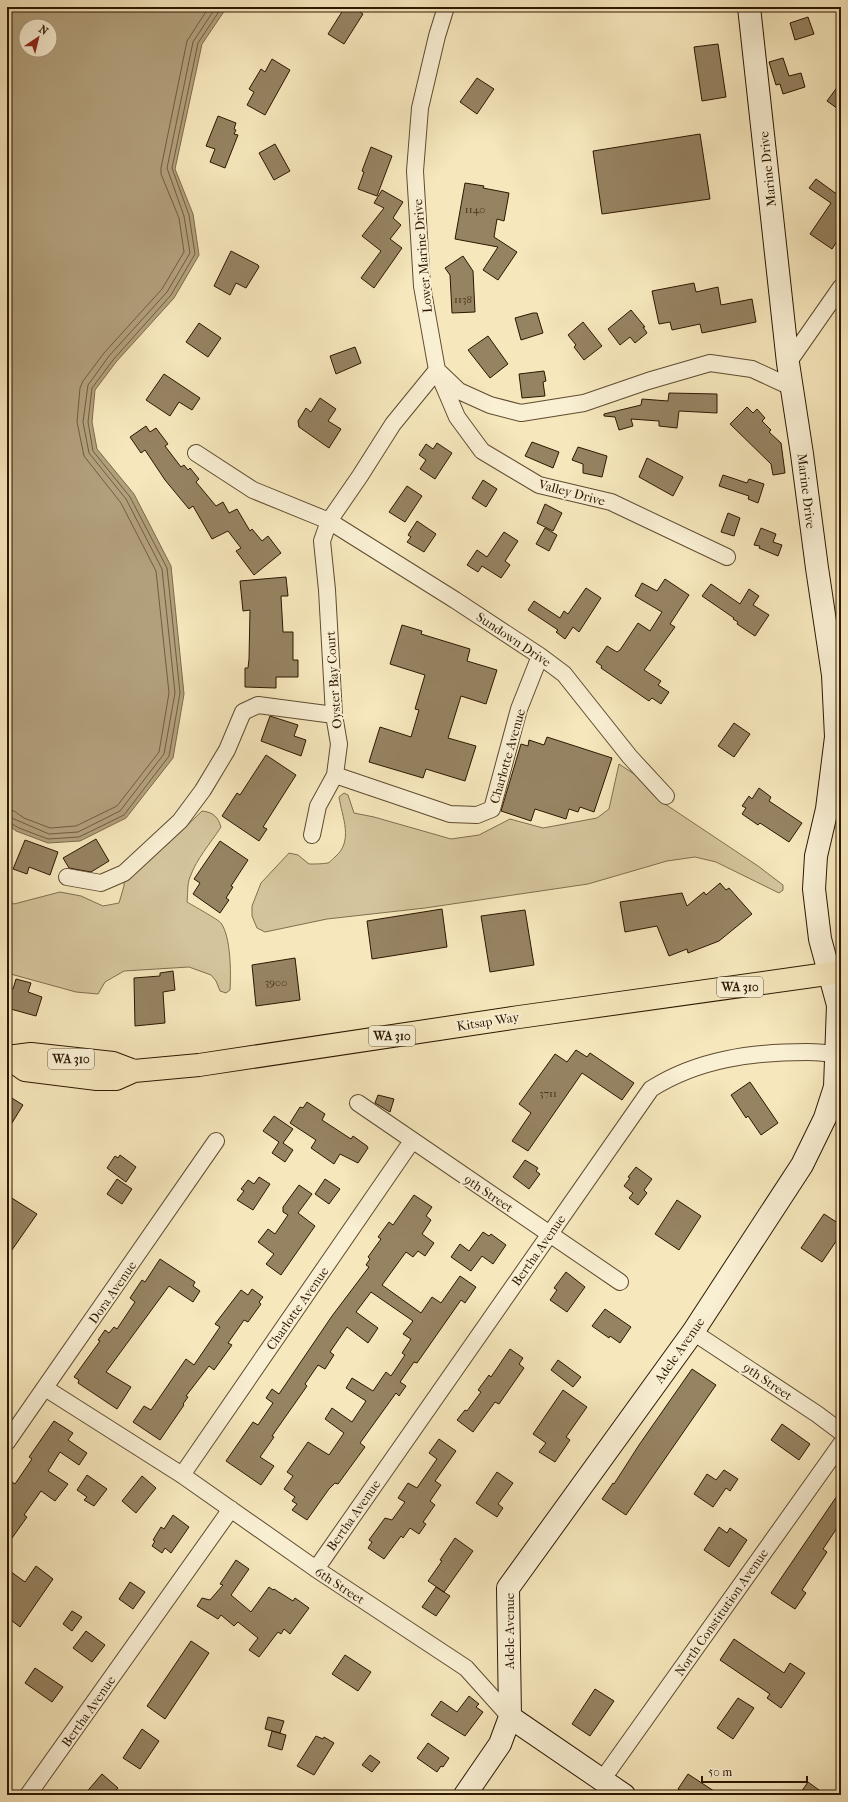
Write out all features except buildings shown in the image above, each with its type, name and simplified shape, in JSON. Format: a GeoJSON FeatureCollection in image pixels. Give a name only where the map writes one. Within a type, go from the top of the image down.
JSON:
{"type":"FeatureCollection","features":[{"type":"Feature","properties":{"kind":"main road","name":"Kitsap Way"},"geometry":{"type":"LineString","coordinates":[[7,1057],[25,1070],[74,1077],[116,1079],[134,1071],[204,1064],[835,972]]}},
{"type":"Feature","properties":{"kind":"street","name":"Lower Marine Drive"},"geometry":{"type":"LineString","coordinates":[[437,370],[422,286],[415,171],[420,108],[437,36],[446,7]]}},
{"type":"Feature","properties":{"kind":"street","name":"Marine Drive"},"geometry":{"type":"LineString","coordinates":[[749,7],[788,363],[802,454],[816,568],[832,668],[839,736],[827,809],[816,856],[814,889],[820,939],[835,972]]}},
{"type":"Feature","properties":{"kind":"street"},"geometry":{"type":"LineString","coordinates":[[788,363],[841,287]]}},
{"type":"Feature","properties":{"kind":"street"},"geometry":{"type":"LineString","coordinates":[[329,521],[393,424],[437,370],[459,391],[490,404],[521,413],[584,403],[648,381],[710,364],[752,369],[791,387]]}},
{"type":"Feature","properties":{"kind":"street","name":"Valley Drive"},"geometry":{"type":"LineString","coordinates":[[437,370],[457,417],[482,452],[539,485],[611,502],[727,558]]}},
{"type":"Feature","properties":{"kind":"street","name":"Sundown Drive"},"geometry":{"type":"LineString","coordinates":[[196,453],[253,490],[329,521],[455,600],[540,656],[564,674],[630,757],[666,796]]}},
{"type":"Feature","properties":{"kind":"street","name":"Oyster Bay Court"},"geometry":{"type":"LineString","coordinates":[[312,835],[318,806],[335,775],[339,744],[334,715],[327,590],[322,541],[329,521]]}},
{"type":"Feature","properties":{"kind":"street","name":"Charlotte Avenue"},"geometry":{"type":"LineString","coordinates":[[335,775],[450,814],[477,815],[492,809],[519,709],[540,656]]}},
{"type":"Feature","properties":{"kind":"street"},"geometry":{"type":"LineString","coordinates":[[67,877],[101,883],[124,873],[180,821],[203,790],[227,750],[243,712],[258,704],[334,715]]}},
{"type":"Feature","properties":{"kind":"street","name":"Adele Avenue"},"geometry":{"type":"LineString","coordinates":[[510,1718],[508,1588],[693,1332],[806,1158],[825,1118],[835,1087],[839,1054],[838,1004],[835,972]]}},
{"type":"Feature","properties":{"kind":"street","name":"Bertha Avenue"},"geometry":{"type":"LineString","coordinates":[[316,1569],[651,1089],[668,1078],[717,1060],[775,1053],[814,1052],[839,1054]]}},
{"type":"Feature","properties":{"kind":"street","name":"9th Street"},"geometry":{"type":"LineString","coordinates":[[358,1103],[620,1282]]}},
{"type":"Feature","properties":{"kind":"street","name":"Dora Avenue"},"geometry":{"type":"LineString","coordinates":[[7,1442],[216,1141]]}},
{"type":"Feature","properties":{"kind":"street","name":"Charlotte Avenue"},"geometry":{"type":"LineString","coordinates":[[182,1475],[412,1141]]}},
{"type":"Feature","properties":{"kind":"street","name":"9th Street"},"geometry":{"type":"LineString","coordinates":[[693,1332],[817,1414],[841,1432]]}},
{"type":"Feature","properties":{"kind":"street","name":"6th Street"},"geometry":{"type":"LineString","coordinates":[[45,1388],[182,1475],[316,1569],[466,1668],[510,1718],[624,1795]]}},
{"type":"Feature","properties":{"kind":"street","name":"North Constitution Avenue"},"geometry":{"type":"LineString","coordinates":[[602,1780],[841,1444]]}},
{"type":"Feature","properties":{"kind":"street","name":"Bertha Avenue"},"geometry":{"type":"LineString","coordinates":[[28,1795],[231,1509]]}},
{"type":"Feature","properties":{"kind":"street"},"geometry":{"type":"LineString","coordinates":[[465,1795],[500,1744],[510,1718]]}},
{"type":"Feature","properties":{"kind":"shaded area"},"geometry":{"type":"Polygon","coordinates":[[[619,764],[634,774],[656,798],[758,866],[783,885],[783,890],[779,893],[716,862],[695,857],[667,861],[588,884],[425,908],[327,919],[265,932],[257,928],[252,916],[252,906],[261,883],[289,853],[298,855],[309,864],[318,864],[329,863],[341,851],[344,844],[345,828],[339,797],[344,793],[348,795],[354,813],[374,817],[451,839],[479,835],[510,819],[543,828],[597,818],[609,809],[619,764]]]}},
{"type":"Feature","properties":{"kind":"shaded area"},"geometry":{"type":"Polygon","coordinates":[[[202,811],[214,816],[218,820],[221,827],[200,857],[193,870],[188,883],[187,902],[219,921],[224,929],[230,955],[230,990],[226,993],[220,991],[216,981],[211,975],[189,967],[124,971],[105,982],[98,994],[76,992],[7,973],[7,900],[14,904],[60,892],[81,896],[103,906],[119,903],[124,886],[124,879],[173,839],[202,811]]]}},
{"type":"Feature","properties":{"kind":"water"},"geometry":{"type":"Polygon","coordinates":[[[7,7],[227,7],[202,44],[175,169],[193,214],[199,255],[174,298],[116,362],[95,390],[92,422],[97,449],[134,494],[171,566],[184,694],[173,758],[126,818],[80,841],[48,843],[16,831],[7,824],[7,7]]]}}]}
